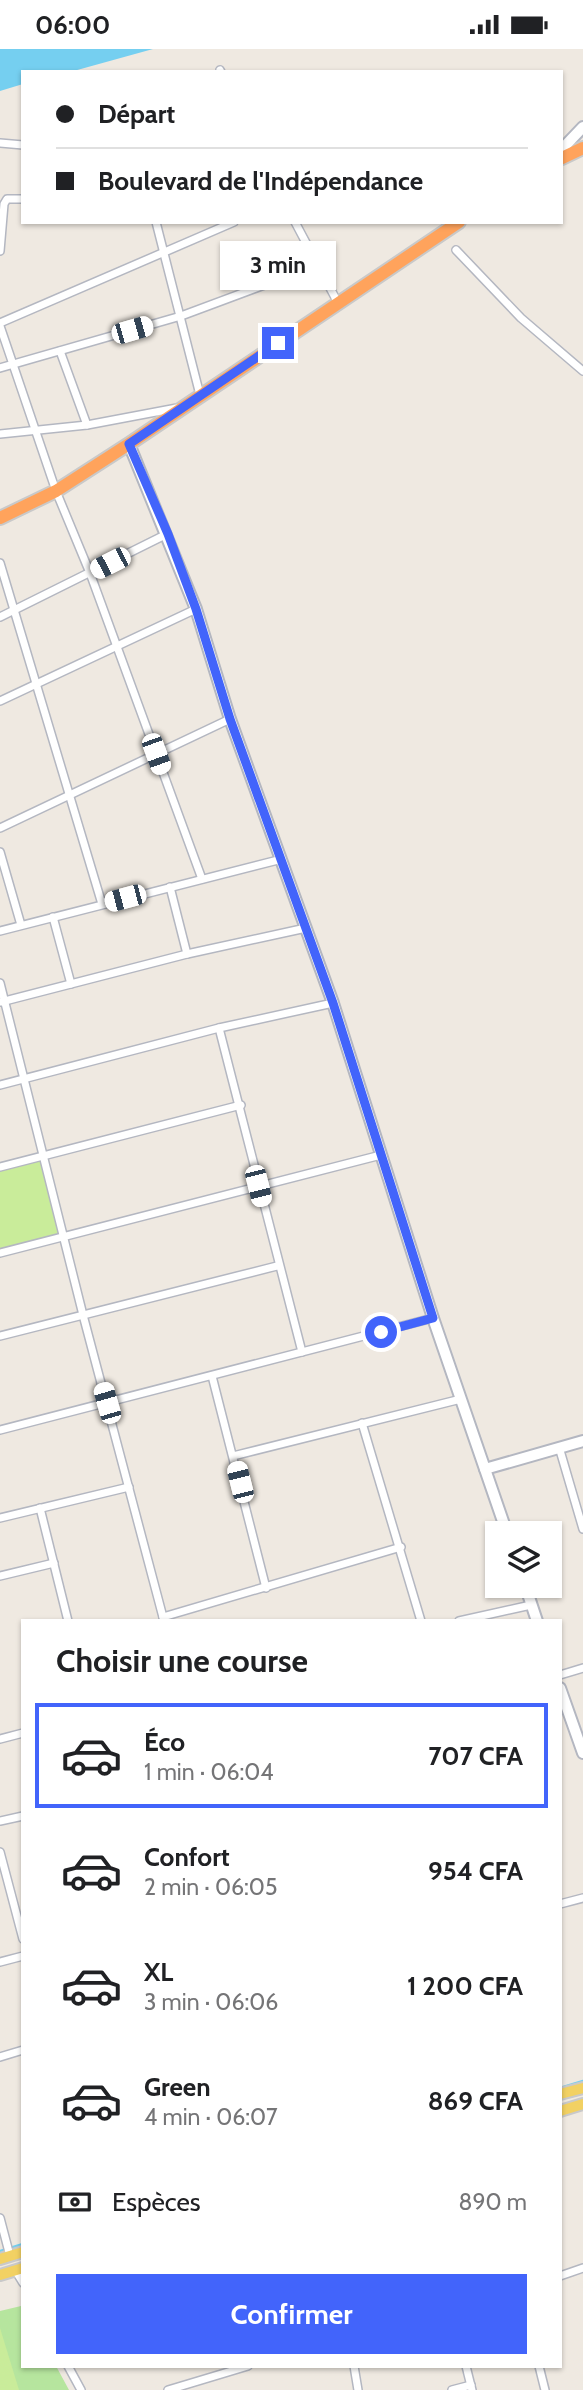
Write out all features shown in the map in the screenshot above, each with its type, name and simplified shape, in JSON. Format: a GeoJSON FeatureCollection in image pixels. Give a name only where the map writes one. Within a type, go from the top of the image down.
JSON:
{"type":"FeatureCollection","features":[{"type":"Feature","properties":{"kind":"highway"},"geometry":{"type":"LineString","coordinates":[[563,158],[583,148]]}},
{"type":"Feature","properties":{"kind":"highway"},"geometry":{"type":"LineString","coordinates":[[0,518],[56,491],[129,444],[456,224]]}},
{"type":"Feature","properties":{"kind":"main road"},"geometry":{"type":"LineString","coordinates":[[562,2093],[583,2088]]}},
{"type":"Feature","properties":{"kind":"main road"},"geometry":{"type":"LineString","coordinates":[[562,2110],[583,2104]]}},
{"type":"Feature","properties":{"kind":"main road"},"geometry":{"type":"LineString","coordinates":[[0,2274],[19,2269]]}},
{"type":"Feature","properties":{"kind":"street"},"geometry":{"type":"LineString","coordinates":[[563,148],[583,127]]}},
{"type":"Feature","properties":{"kind":"street"},"geometry":{"type":"LineString","coordinates":[[0,143],[21,145]]}},
{"type":"Feature","properties":{"kind":"street"},"geometry":{"type":"LineString","coordinates":[[0,251],[7,199],[21,199]]}},
{"type":"Feature","properties":{"kind":"street"},"geometry":{"type":"LineString","coordinates":[[156,224],[200,395]]}},
{"type":"Feature","properties":{"kind":"street"},"geometry":{"type":"LineString","coordinates":[[202,879],[90,573],[56,491],[38,430],[0,325],[229,224]]}},
{"type":"Feature","properties":{"kind":"street"},"geometry":{"type":"LineString","coordinates":[[296,224],[338,303]]}},
{"type":"Feature","properties":{"kind":"street"},"geometry":{"type":"LineString","coordinates":[[456,250],[521,318],[583,371]]}},
{"type":"Feature","properties":{"kind":"street"},"geometry":{"type":"LineString","coordinates":[[0,368],[181,316],[318,265]]}},
{"type":"Feature","properties":{"kind":"street"},"geometry":{"type":"LineString","coordinates":[[60,351],[87,425]]}},
{"type":"Feature","properties":{"kind":"street"},"geometry":{"type":"LineString","coordinates":[[0,434],[87,425],[181,407]]}},
{"type":"Feature","properties":{"kind":"street"},"geometry":{"type":"LineString","coordinates":[[129,444],[168,534],[196,609],[230,719],[333,1003],[433,1318],[503,1521]]}},
{"type":"Feature","properties":{"kind":"street"},"geometry":{"type":"LineString","coordinates":[[0,617],[168,534]]}},
{"type":"Feature","properties":{"kind":"street"},"geometry":{"type":"LineString","coordinates":[[0,563],[102,904]]}},
{"type":"Feature","properties":{"kind":"street"},"geometry":{"type":"LineString","coordinates":[[0,701],[196,609]]}},
{"type":"Feature","properties":{"kind":"street"},"geometry":{"type":"LineString","coordinates":[[0,828],[230,719]]}},
{"type":"Feature","properties":{"kind":"street"},"geometry":{"type":"LineString","coordinates":[[0,852],[21,925]]}},
{"type":"Feature","properties":{"kind":"street"},"geometry":{"type":"LineString","coordinates":[[0,931],[282,859]]}},
{"type":"Feature","properties":{"kind":"street"},"geometry":{"type":"LineString","coordinates":[[170,887],[187,954]]}},
{"type":"Feature","properties":{"kind":"street"},"geometry":{"type":"LineString","coordinates":[[53,917],[71,983]]}},
{"type":"Feature","properties":{"kind":"street"},"geometry":{"type":"LineString","coordinates":[[2,1001],[306,927]]}},
{"type":"Feature","properties":{"kind":"street"},"geometry":{"type":"LineString","coordinates":[[0,983],[2,1001],[164,1619],[401,1547]]}},
{"type":"Feature","properties":{"kind":"street"},"geometry":{"type":"LineString","coordinates":[[0,1085],[219,1028],[333,1003]]}},
{"type":"Feature","properties":{"kind":"street"},"geometry":{"type":"LineString","coordinates":[[219,1028],[241,1105],[258,1186],[302,1352]]}},
{"type":"Feature","properties":{"kind":"street"},"geometry":{"type":"LineString","coordinates":[[0,1167],[241,1105]]}},
{"type":"Feature","properties":{"kind":"street"},"geometry":{"type":"LineString","coordinates":[[0,1253],[381,1155]]}},
{"type":"Feature","properties":{"kind":"street"},"geometry":{"type":"LineString","coordinates":[[0,1336],[278,1266]]}},
{"type":"Feature","properties":{"kind":"street"},"geometry":{"type":"LineString","coordinates":[[0,1430],[433,1318]]}},
{"type":"Feature","properties":{"kind":"street"},"geometry":{"type":"LineString","coordinates":[[212,1376],[266,1588]]}},
{"type":"Feature","properties":{"kind":"street"},"geometry":{"type":"LineString","coordinates":[[233,1456],[461,1399]]}},
{"type":"Feature","properties":{"kind":"street"},"geometry":{"type":"LineString","coordinates":[[362,1423],[420,1619]]}},
{"type":"Feature","properties":{"kind":"street"},"geometry":{"type":"LineString","coordinates":[[485,1469],[583,1441]]}},
{"type":"Feature","properties":{"kind":"street"},"geometry":{"type":"LineString","coordinates":[[559,1447],[583,1529]]}},
{"type":"Feature","properties":{"kind":"street"},"geometry":{"type":"LineString","coordinates":[[0,1518],[129,1487]]}},
{"type":"Feature","properties":{"kind":"street"},"geometry":{"type":"LineString","coordinates":[[40,1508],[68,1619]]}},
{"type":"Feature","properties":{"kind":"street"},"geometry":{"type":"LineString","coordinates":[[0,1576],[54,1563]]}},
{"type":"Feature","properties":{"kind":"street"},"geometry":{"type":"LineString","coordinates":[[529,1598],[536,1619]]}},
{"type":"Feature","properties":{"kind":"street"},"geometry":{"type":"LineString","coordinates":[[468,1619],[531,1605]]}},
{"type":"Feature","properties":{"kind":"street"},"geometry":{"type":"LineString","coordinates":[[562,1674],[583,1668]]}},
{"type":"Feature","properties":{"kind":"street"},"geometry":{"type":"LineString","coordinates":[[562,1694],[583,1753]]}},
{"type":"Feature","properties":{"kind":"street"},"geometry":{"type":"LineString","coordinates":[[0,1739],[21,1734]]}},
{"type":"Feature","properties":{"kind":"street"},"geometry":{"type":"LineString","coordinates":[[0,1821],[21,1816]]}},
{"type":"Feature","properties":{"kind":"street"},"geometry":{"type":"LineString","coordinates":[[0,1852],[21,1931]]}},
{"type":"Feature","properties":{"kind":"street"},"geometry":{"type":"LineString","coordinates":[[562,1903],[583,1898]]}},
{"type":"Feature","properties":{"kind":"street"},"geometry":{"type":"LineString","coordinates":[[0,1962],[21,1957]]}},
{"type":"Feature","properties":{"kind":"street"},"geometry":{"type":"LineString","coordinates":[[0,2057],[21,2051]]}},
{"type":"Feature","properties":{"kind":"street"},"geometry":{"type":"LineString","coordinates":[[0,2218],[5,2257]]}},
{"type":"Feature","properties":{"kind":"street"},"geometry":{"type":"LineString","coordinates":[[562,2275],[583,2268]]}},
{"type":"Feature","properties":{"kind":"street"},"geometry":{"type":"LineString","coordinates":[[69,2368],[81,2390]]}},
{"type":"Feature","properties":{"kind":"street"},"geometry":{"type":"LineString","coordinates":[[168,2390],[241,2368]]}},
{"type":"Feature","properties":{"kind":"street"},"geometry":{"type":"LineString","coordinates":[[354,2368],[358,2390]]}},
{"type":"Feature","properties":{"kind":"street"},"geometry":{"type":"LineString","coordinates":[[452,2390],[471,2387],[466,2368]]}},
{"type":"Feature","properties":{"kind":"street"},"geometry":{"type":"LineString","coordinates":[[539,2368],[545,2390]]}},
{"type":"Feature","properties":{"kind":"street"},"geometry":{"type":"LineString","coordinates":[[204,2379],[207,2390]]}},
{"type":"Feature","properties":{"kind":"green space"},"geometry":{"type":"Polygon","coordinates":[[[42,1156],[63,1236],[0,1253],[0,1167],[42,1156]]]}},
{"type":"Feature","properties":{"kind":"green space"},"geometry":{"type":"Polygon","coordinates":[[[21,2306],[21,2368],[57,2368],[69,2390],[14,2390],[0,2350],[0,2311],[21,2306]]]}},
{"type":"Feature","properties":{"kind":"green space"},"geometry":{"type":"Polygon","coordinates":[[[0,2328],[19,2390],[0,2390],[0,2328]]]}},
{"type":"Feature","properties":{"kind":"water"},"geometry":{"type":"Polygon","coordinates":[[[0,49],[153,49],[77,70],[21,70],[21,85],[0,91],[0,49]]]}},
{"type":"Feature","properties":{"kind":"waterway"},"geometry":{"type":"LineString","coordinates":[[562,2087],[583,2081]]}},
{"type":"Feature","properties":{"kind":"waterway"},"geometry":{"type":"LineString","coordinates":[[0,2251],[21,2245]]}},
{"type":"Feature","properties":{"kind":"route"},"geometry":{"type":"LineString","coordinates":[[278,343],[129,444],[168,534],[196,609],[230,719],[333,1003],[433,1318],[381,1332]]}}]}
